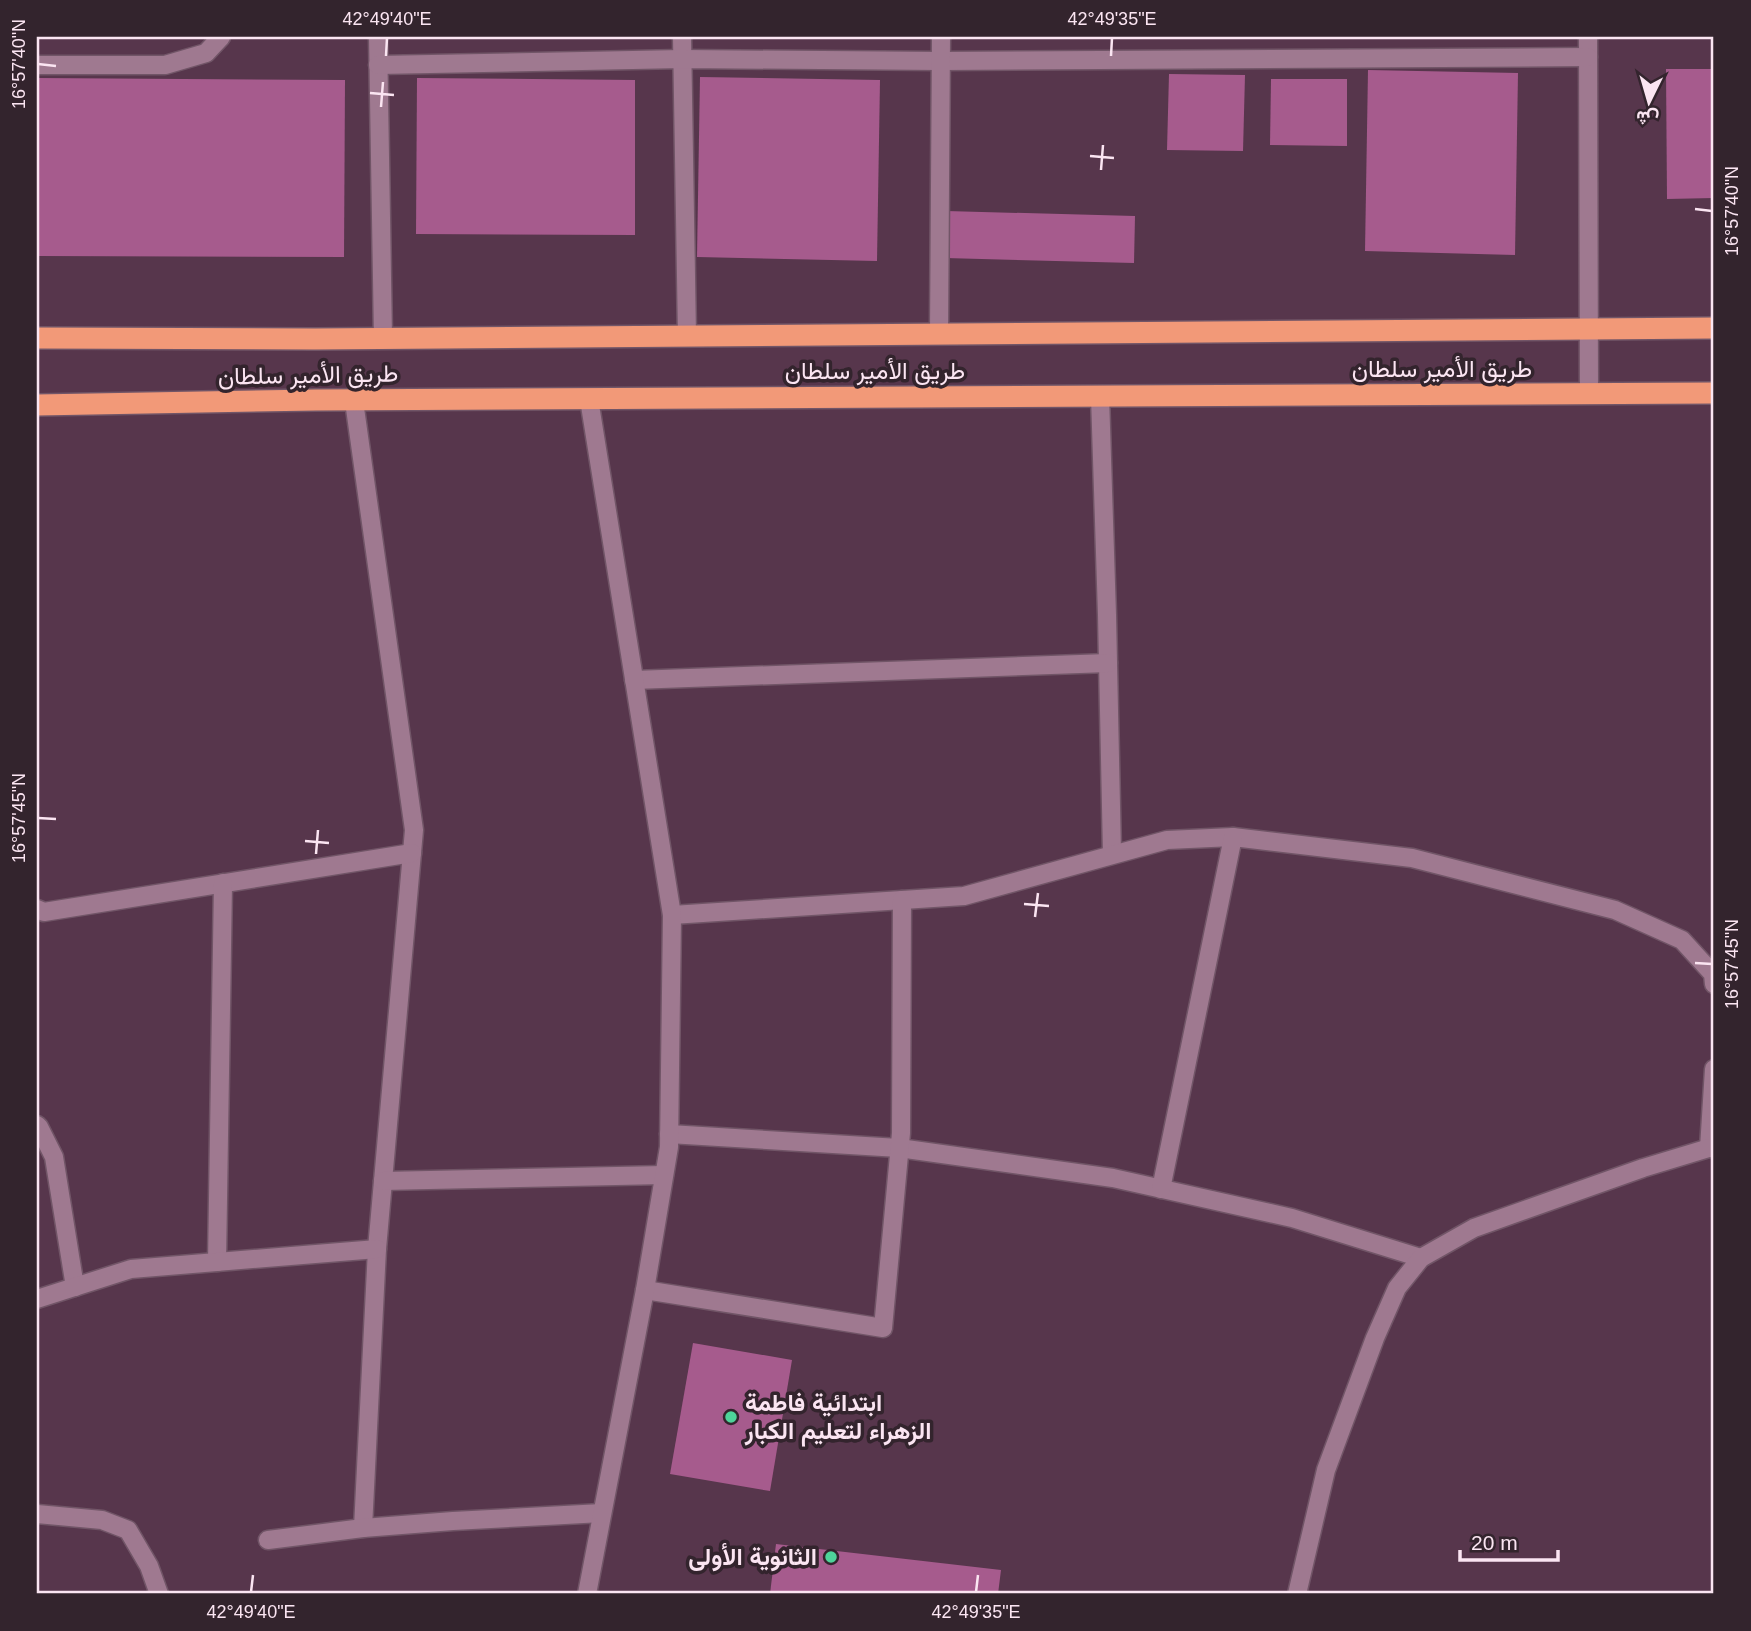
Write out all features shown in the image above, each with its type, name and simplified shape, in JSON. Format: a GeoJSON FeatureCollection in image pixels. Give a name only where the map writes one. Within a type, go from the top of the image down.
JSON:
{"type":"FeatureCollection","features":[{"type":"Feature","properties":{"kind":"highway","name":"طريق الأمير سلطان"},"geometry":{"type":"LineString","coordinates":[[37,338],[1714,328]]}},
{"type":"Feature","properties":{"kind":"highway","name":"طريق الأمير سلطان"},"geometry":{"type":"LineString","coordinates":[[37,405],[1714,393]]}},
{"type":"Feature","properties":{"kind":"street"},"geometry":{"type":"LineString","coordinates":[[37,65],[165,65],[206,53],[221,37]]}},
{"type":"Feature","properties":{"kind":"street"},"geometry":{"type":"LineString","coordinates":[[378,37],[383,338]]}},
{"type":"Feature","properties":{"kind":"street"},"geometry":{"type":"LineString","coordinates":[[682,37],[687,336]]}},
{"type":"Feature","properties":{"kind":"street"},"geometry":{"type":"LineString","coordinates":[[939,334],[941,37]]}},
{"type":"Feature","properties":{"kind":"street"},"geometry":{"type":"LineString","coordinates":[[1588,37],[1589,394]]}},
{"type":"Feature","properties":{"kind":"street"},"geometry":{"type":"LineString","coordinates":[[378,65],[682,59],[941,61],[1588,57]]}},
{"type":"Feature","properties":{"kind":"street"},"geometry":{"type":"LineString","coordinates":[[1100,396],[1112,854]]}},
{"type":"Feature","properties":{"kind":"street"},"geometry":{"type":"LineString","coordinates":[[587,1594],[645,1290],[668,1147],[672,915],[589,399]]}},
{"type":"Feature","properties":{"kind":"street"},"geometry":{"type":"LineString","coordinates":[[354,401],[414,830],[377,1250],[363,1528]]}},
{"type":"Feature","properties":{"kind":"street"},"geometry":{"type":"LineString","coordinates":[[634,680],[1108,663]]}},
{"type":"Feature","properties":{"kind":"street"},"geometry":{"type":"LineString","coordinates":[[672,915],[964,896],[1167,839],[1233,837],[1412,858],[1615,910],[1682,940],[1713,974],[1714,984]]}},
{"type":"Feature","properties":{"kind":"street"},"geometry":{"type":"LineString","coordinates":[[1161,1189],[1233,837]]}},
{"type":"Feature","properties":{"kind":"street"},"geometry":{"type":"LineString","coordinates":[[37,909],[44,912],[412,853]]}},
{"type":"Feature","properties":{"kind":"street"},"geometry":{"type":"LineString","coordinates":[[217,1262],[223,883]]}},
{"type":"Feature","properties":{"kind":"street"},"geometry":{"type":"LineString","coordinates":[[645,1290],[883,1328],[899,1148],[902,900]]}},
{"type":"Feature","properties":{"kind":"street"},"geometry":{"type":"LineString","coordinates":[[1297,1594],[1326,1470],[1375,1338],[1397,1288],[1421,1258],[1474,1228],[1643,1168],[1711,1148],[1714,1069]]}},
{"type":"Feature","properties":{"kind":"street"},"geometry":{"type":"LineString","coordinates":[[37,1125],[54,1157],[75,1287]]}},
{"type":"Feature","properties":{"kind":"street"},"geometry":{"type":"LineString","coordinates":[[669,1134],[899,1148],[1113,1178],[1292,1218],[1421,1258]]}},
{"type":"Feature","properties":{"kind":"street"},"geometry":{"type":"LineString","coordinates":[[383,1181],[664,1175]]}},
{"type":"Feature","properties":{"kind":"street"},"geometry":{"type":"LineString","coordinates":[[37,1299],[131,1269],[377,1250]]}},
{"type":"Feature","properties":{"kind":"street"},"geometry":{"type":"LineString","coordinates":[[268,1540],[363,1528],[602,1513]]}},
{"type":"Feature","properties":{"kind":"street"},"geometry":{"type":"LineString","coordinates":[[37,1514],[102,1520],[128,1530],[149,1566],[159,1594]]}},
{"type":"Feature","properties":{"kind":"building"},"geometry":{"type":"Polygon","coordinates":[[[1666,69],[1714,69],[1714,198],[1667,199],[1666,69]]]}},
{"type":"Feature","properties":{"kind":"building"},"geometry":{"type":"Polygon","coordinates":[[[1368,70],[1518,73],[1515,255],[1365,251],[1368,70]]]}},
{"type":"Feature","properties":{"kind":"building"},"geometry":{"type":"Polygon","coordinates":[[[1169,74],[1245,75],[1243,151],[1167,150],[1169,74]]]}},
{"type":"Feature","properties":{"kind":"building"},"geometry":{"type":"Polygon","coordinates":[[[700,77],[880,80],[877,261],[697,257],[700,77]]]}},
{"type":"Feature","properties":{"kind":"building"},"geometry":{"type":"Polygon","coordinates":[[[37,78],[345,80],[344,257],[37,256],[37,78]]]}},
{"type":"Feature","properties":{"kind":"building"},"geometry":{"type":"Polygon","coordinates":[[[417,78],[635,80],[635,235],[416,234],[417,78]]]}},
{"type":"Feature","properties":{"kind":"building"},"geometry":{"type":"Polygon","coordinates":[[[1271,79],[1347,79],[1347,146],[1270,145],[1271,79]]]}},
{"type":"Feature","properties":{"kind":"building"},"geometry":{"type":"Polygon","coordinates":[[[946,211],[1135,216],[1134,263],[945,258],[946,211]]]}},
{"type":"Feature","properties":{"kind":"building","name":"ابتدائية فاطمة الزهراء لتعليم الكبار"},"geometry":{"type":"Polygon","coordinates":[[[693,1343],[792,1360],[770,1491],[670,1474],[693,1343]]]}},
{"type":"Feature","properties":{"kind":"building","name":"الثانوية الأولى"},"geometry":{"type":"Polygon","coordinates":[[[776,1544],[1001,1570],[998,1594],[770,1594],[776,1544]]]}},
{"type":"Feature","properties":{"kind":"place","name":"ابتدائية فاطمة الزهراء لتعليم الكبار"},"geometry":{"type":"Point","coordinates":[731,1417]}},
{"type":"Feature","properties":{"kind":"place","name":"الثانوية الأولى"},"geometry":{"type":"Point","coordinates":[831,1557]}}]}
